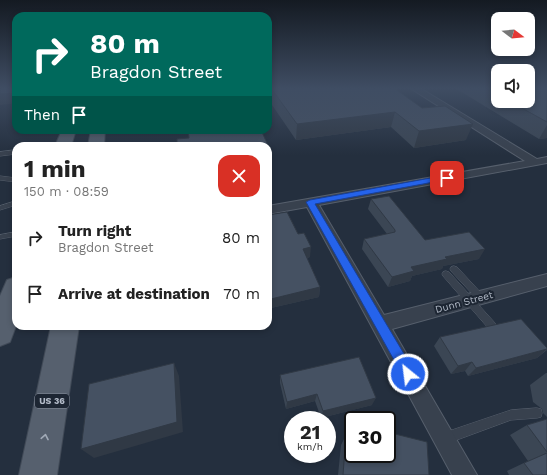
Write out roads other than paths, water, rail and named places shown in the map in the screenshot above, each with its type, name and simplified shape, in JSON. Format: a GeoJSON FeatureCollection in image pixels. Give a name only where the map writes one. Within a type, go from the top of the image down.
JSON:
{"type":"FeatureCollection","features":[{"type":"Feature","properties":{"kind":"main road"},"geometry":{"type":"LineString","coordinates":[[0,333],[12,298]]}},
{"type":"Feature","properties":{"kind":"main road","name":"US 36"},"geometry":{"type":"LineString","coordinates":[[38,475],[64,330]]}},
{"type":"Feature","properties":{"kind":"street"},"geometry":{"type":"LineString","coordinates":[[450,110],[535,162]]}},
{"type":"Feature","properties":{"kind":"street"},"geometry":{"type":"LineString","coordinates":[[272,209],[547,160]]}},
{"type":"Feature","properties":{"kind":"street"},"geometry":{"type":"LineString","coordinates":[[310,202],[465,475]]}},
{"type":"Feature","properties":{"kind":"street","name":"Dunn Street"},"geometry":{"type":"LineString","coordinates":[[380,324],[547,280]]}},
{"type":"Feature","properties":{"kind":"lane"},"geometry":{"type":"LineString","coordinates":[[0,154],[12,152]]}},
{"type":"Feature","properties":{"kind":"lane"},"geometry":{"type":"LineString","coordinates":[[0,178],[12,180]]}},
{"type":"Feature","properties":{"kind":"lane"},"geometry":{"type":"LineString","coordinates":[[0,208],[12,204]]}},
{"type":"Feature","properties":{"kind":"lane"},"geometry":{"type":"LineString","coordinates":[[0,237],[12,235]]}},
{"type":"Feature","properties":{"kind":"lane"},"geometry":{"type":"LineString","coordinates":[[454,269],[492,326]]}},
{"type":"Feature","properties":{"kind":"lane"},"geometry":{"type":"LineString","coordinates":[[446,274],[475,299]]}},
{"type":"Feature","properties":{"kind":"lane"},"geometry":{"type":"LineString","coordinates":[[445,438],[511,414],[538,413]]}}]}
